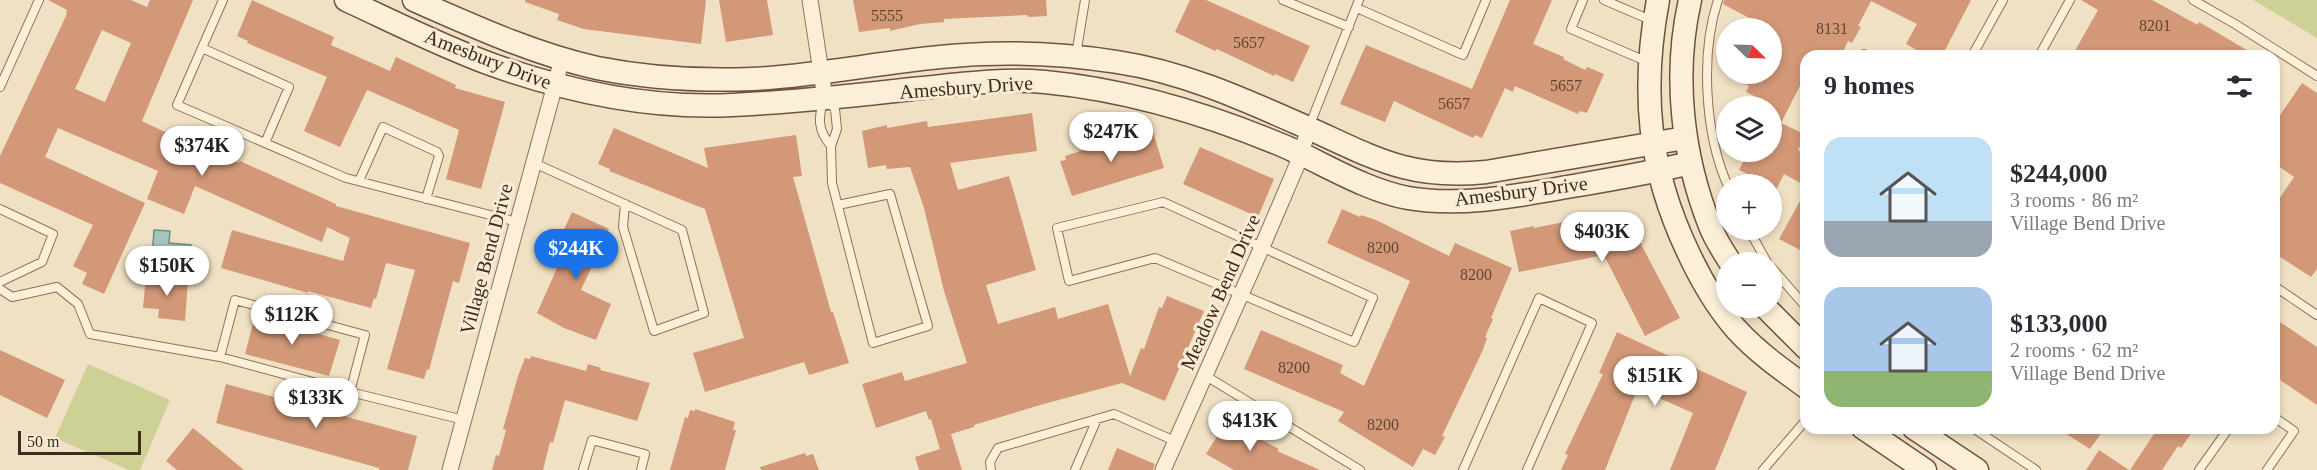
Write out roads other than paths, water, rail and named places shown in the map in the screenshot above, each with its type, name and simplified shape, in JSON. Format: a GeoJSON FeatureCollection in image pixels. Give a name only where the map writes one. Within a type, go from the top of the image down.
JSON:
{"type":"FeatureCollection","features":[{"type":"Feature","properties":{"kind":"street","name":"Amesbury Drive"},"geometry":{"type":"LineString","coordinates":[[346,0],[490,64],[555,85],[613,97],[672,105],[729,105],[825,98],[988,81],[1043,82],[1130,94],[1196,112],[1300,154],[1379,190],[1407,198],[1437,201],[1515,196],[1690,164]]}},
{"type":"Feature","properties":{"kind":"street","name":"Amesbury Drive"},"geometry":{"type":"LineString","coordinates":[[414,0],[562,59],[598,68],[674,78],[753,79],[983,54],[1037,54],[1120,62],[1186,78],[1221,90],[1382,162],[1435,173],[1486,172],[1685,138]]}},
{"type":"Feature","properties":{"kind":"street"},"geometry":{"type":"LineString","coordinates":[[810,0],[825,98]]}},
{"type":"Feature","properties":{"kind":"street"},"geometry":{"type":"LineString","coordinates":[[1690,0],[1684,27],[1681,75],[1685,138],[1690,164],[1711,228],[1724,252]]}},
{"type":"Feature","properties":{"kind":"street"},"geometry":{"type":"LineString","coordinates":[[1656,11],[1649,63],[1650,118],[1659,171],[1678,230],[1703,282],[1736,329],[1763,355],[1800,383]]}},
{"type":"Feature","properties":{"kind":"street"},"geometry":{"type":"LineString","coordinates":[[1070,86],[1076,57]]}},
{"type":"Feature","properties":{"kind":"street","name":"Village Bend Drive"},"geometry":{"type":"LineString","coordinates":[[450,470],[562,59]]}},
{"type":"Feature","properties":{"kind":"street","name":"Meadow Bend Drive"},"geometry":{"type":"LineString","coordinates":[[1163,470],[1262,248],[1309,128]]}},
{"type":"Feature","properties":{"kind":"street"},"geometry":{"type":"LineString","coordinates":[[1776,318],[1800,342]]}},
{"type":"Feature","properties":{"kind":"street"},"geometry":{"type":"LineString","coordinates":[[1872,434],[1924,470]]}},
{"type":"Feature","properties":{"kind":"street"},"geometry":{"type":"LineString","coordinates":[[1923,434],[1977,470]]}},
{"type":"Feature","properties":{"kind":"lane"},"geometry":{"type":"LineString","coordinates":[[0,87],[39,0]]}},
{"type":"Feature","properties":{"kind":"lane"},"geometry":{"type":"LineString","coordinates":[[223,0],[177,105],[359,181],[518,222]]}},
{"type":"Feature","properties":{"kind":"lane"},"geometry":{"type":"LineString","coordinates":[[1076,57],[1085,0]]}},
{"type":"Feature","properties":{"kind":"lane"},"geometry":{"type":"LineString","coordinates":[[1283,0],[1349,27]]}},
{"type":"Feature","properties":{"kind":"lane"},"geometry":{"type":"LineString","coordinates":[[1309,128],[1358,4],[1463,55],[1486,0]]}},
{"type":"Feature","properties":{"kind":"lane"},"geometry":{"type":"LineString","coordinates":[[1583,0],[1571,29],[1649,63]]}},
{"type":"Feature","properties":{"kind":"lane"},"geometry":{"type":"LineString","coordinates":[[1604,0],[1656,11]]}},
{"type":"Feature","properties":{"kind":"lane"},"geometry":{"type":"LineString","coordinates":[[1718,0],[1708,54],[1708,103],[1716,154],[1723,174]]}},
{"type":"Feature","properties":{"kind":"lane"},"geometry":{"type":"LineString","coordinates":[[1975,50],[2002,0]]}},
{"type":"Feature","properties":{"kind":"lane"},"geometry":{"type":"LineString","coordinates":[[2042,50],[2070,0]]}},
{"type":"Feature","properties":{"kind":"lane"},"geometry":{"type":"LineString","coordinates":[[2193,0],[2276,50]]}},
{"type":"Feature","properties":{"kind":"lane"},"geometry":{"type":"LineString","coordinates":[[202,48],[289,87],[265,143]]}},
{"type":"Feature","properties":{"kind":"lane"},"geometry":{"type":"LineString","coordinates":[[2280,53],[2317,76]]}},
{"type":"Feature","properties":{"kind":"lane"},"geometry":{"type":"LineString","coordinates":[[831,146],[821,135],[820,111],[825,98],[835,109],[837,131],[831,146],[832,183],[873,344],[928,326],[890,194],[838,205]]}},
{"type":"Feature","properties":{"kind":"lane"},"geometry":{"type":"LineString","coordinates":[[359,181],[383,127],[437,152],[439,156],[426,199]]}},
{"type":"Feature","properties":{"kind":"lane"},"geometry":{"type":"LineString","coordinates":[[534,163],[625,204],[682,230],[704,313],[654,332],[623,227],[625,204]]}},
{"type":"Feature","properties":{"kind":"lane"},"geometry":{"type":"LineString","coordinates":[[1163,202],[1262,248],[1373,298],[1354,342],[1155,258],[1069,281],[1057,228],[1163,202]]}},
{"type":"Feature","properties":{"kind":"lane"},"geometry":{"type":"LineString","coordinates":[[0,209],[52,234],[42,262],[0,282]]}},
{"type":"Feature","properties":{"kind":"lane"},"geometry":{"type":"LineString","coordinates":[[1782,279],[1800,300]]}},
{"type":"Feature","properties":{"kind":"lane"},"geometry":{"type":"LineString","coordinates":[[0,289],[12,297],[57,288],[78,304],[90,334],[220,357],[464,420]]}},
{"type":"Feature","properties":{"kind":"lane"},"geometry":{"type":"LineString","coordinates":[[2280,290],[2317,315]]}},
{"type":"Feature","properties":{"kind":"lane"},"geometry":{"type":"LineString","coordinates":[[1463,470],[1539,298],[1592,323],[1527,470]]}},
{"type":"Feature","properties":{"kind":"lane"},"geometry":{"type":"LineString","coordinates":[[220,357],[235,300],[365,335],[350,392]]}},
{"type":"Feature","properties":{"kind":"lane"},"geometry":{"type":"LineString","coordinates":[[1206,376],[1360,470]]}},
{"type":"Feature","properties":{"kind":"lane"},"geometry":{"type":"LineString","coordinates":[[991,470],[990,462],[998,448],[1114,414],[1177,442]]}},
{"type":"Feature","properties":{"kind":"lane"},"geometry":{"type":"LineString","coordinates":[[1075,470],[1097,419]]}},
{"type":"Feature","properties":{"kind":"lane"},"geometry":{"type":"LineString","coordinates":[[2266,470],[2294,431],[2280,421]]}},
{"type":"Feature","properties":{"kind":"lane"},"geometry":{"type":"LineString","coordinates":[[1763,470],[1800,427]]}},
{"type":"Feature","properties":{"kind":"lane"},"geometry":{"type":"LineString","coordinates":[[1982,434],[2036,470]]}},
{"type":"Feature","properties":{"kind":"lane"},"geometry":{"type":"LineString","coordinates":[[2199,470],[2225,434]]}},
{"type":"Feature","properties":{"kind":"lane"},"geometry":{"type":"LineString","coordinates":[[583,470],[592,440],[645,454],[641,470]]}},
{"type":"Feature","properties":{"kind":"water"},"geometry":{"type":"Polygon","coordinates":[[[154,230],[170,231],[169,243],[191,245],[190,264],[175,263],[175,256],[168,256],[167,259],[152,258],[154,230]]]}}]}
